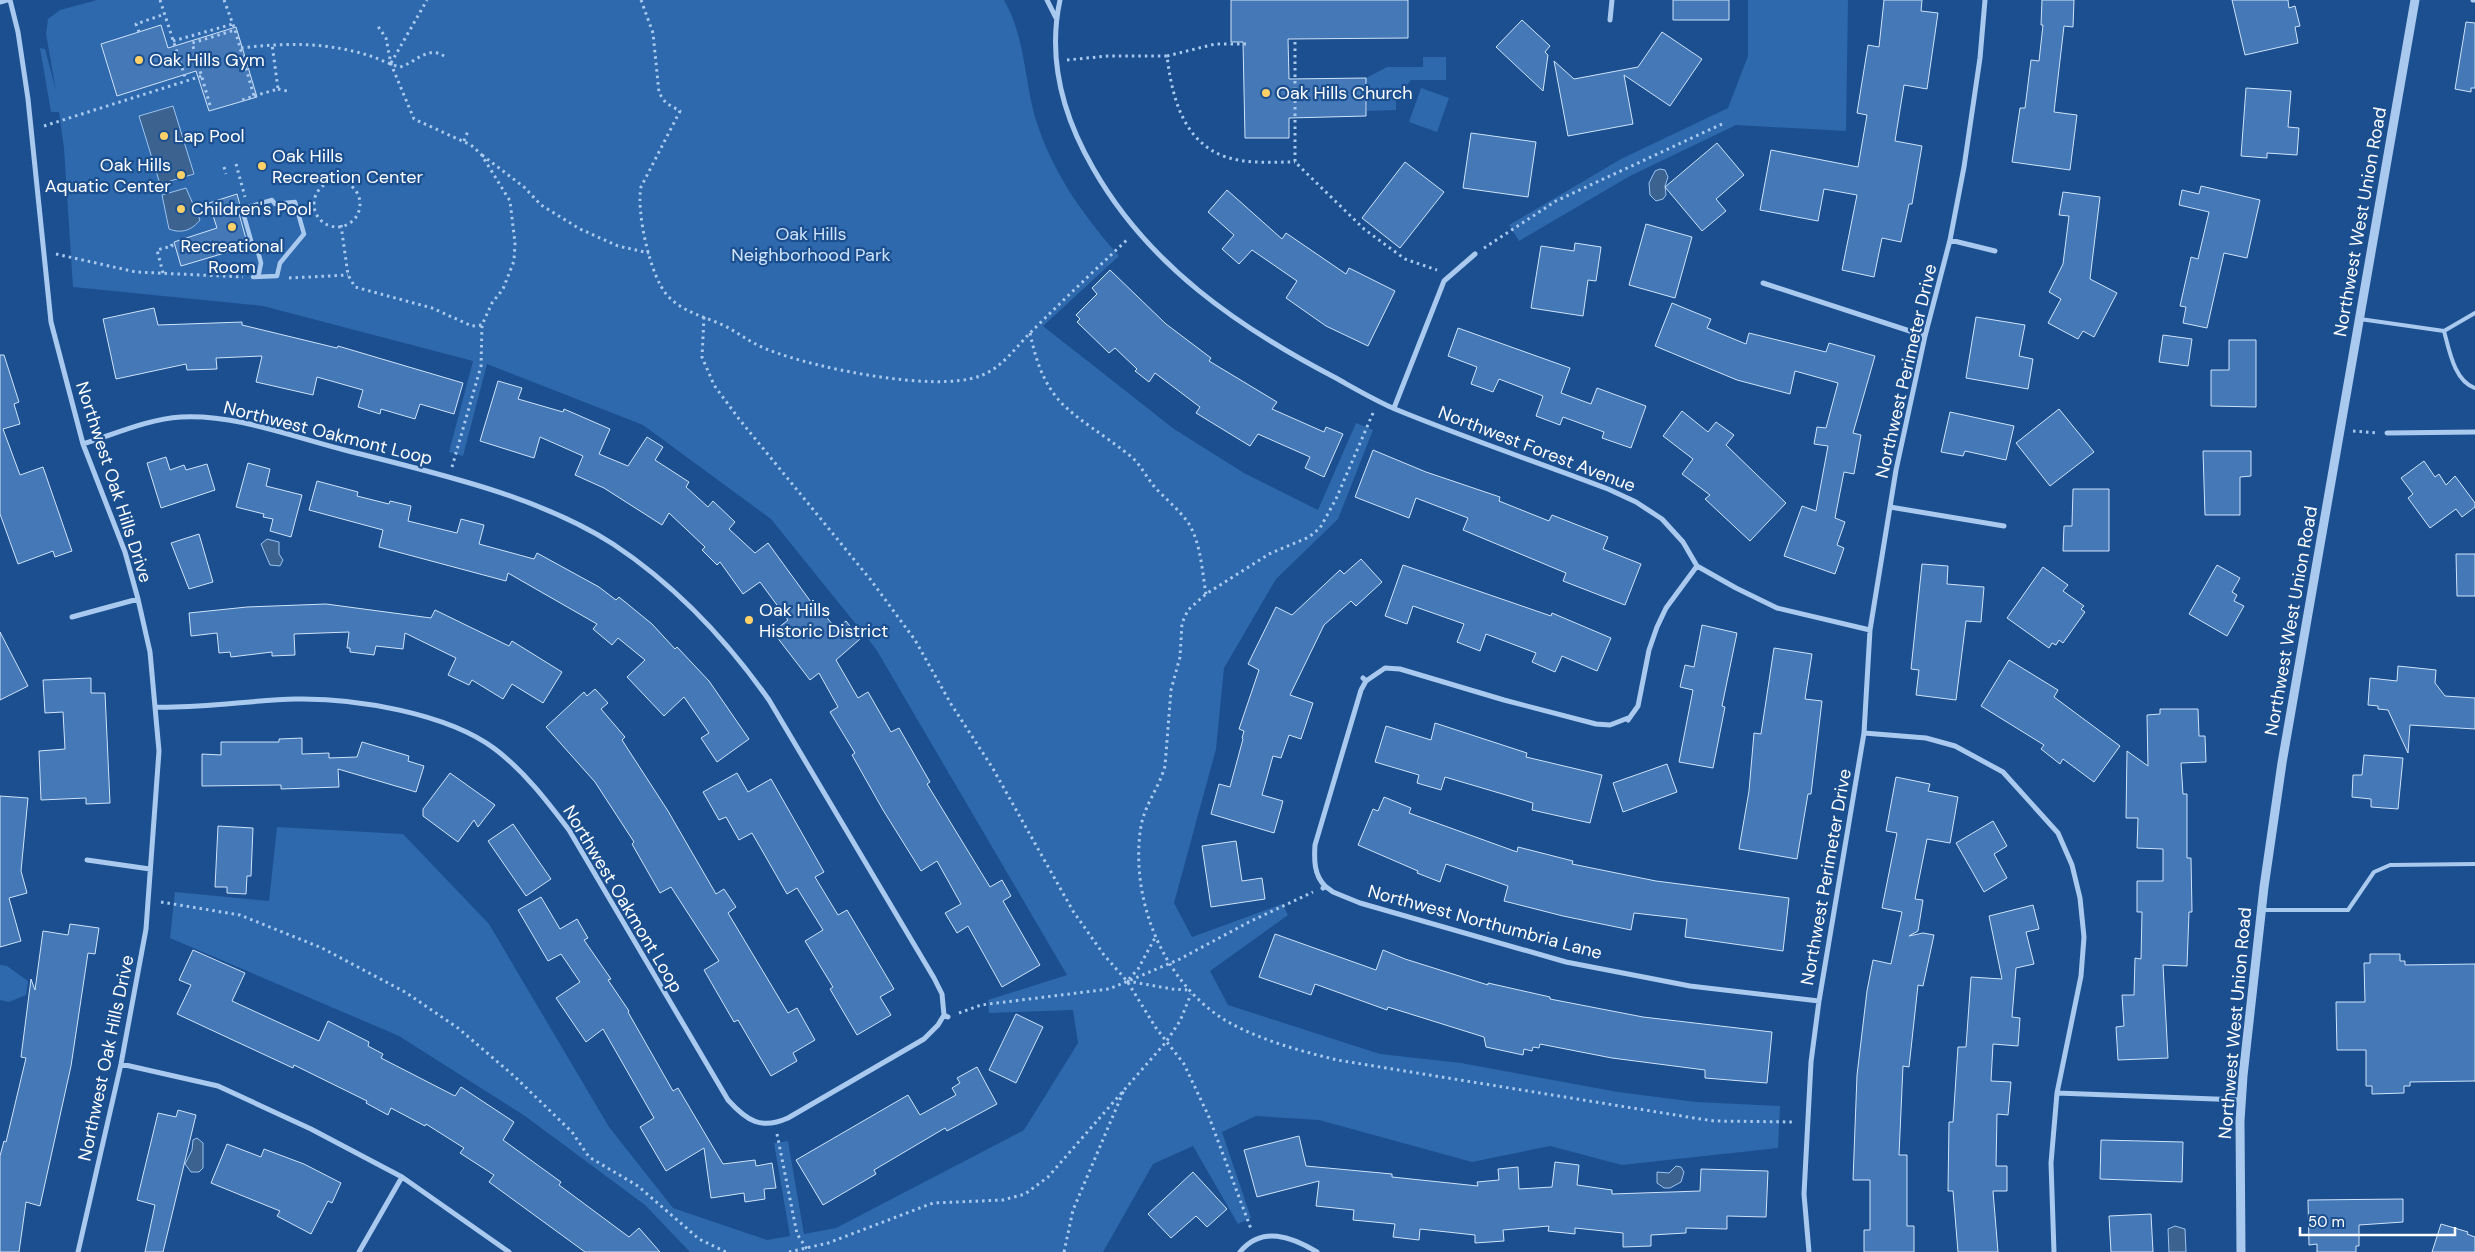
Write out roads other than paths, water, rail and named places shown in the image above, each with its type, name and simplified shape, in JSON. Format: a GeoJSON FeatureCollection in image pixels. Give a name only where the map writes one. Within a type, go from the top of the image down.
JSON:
{"type":"FeatureCollection","features":[{"type":"Feature","properties":{"kind":"street"},"geometry":{"type":"LineString","coordinates":[[0,2],[8,0]]}},
{"type":"Feature","properties":{"kind":"street","name":"Northwest Oak Hills Drive"},"geometry":{"type":"LineString","coordinates":[[8,0],[18,32],[32,129],[51,322],[83,444],[125,552],[138,599],[150,652],[156,707],[158,768],[149,900],[121,1064],[78,1252]]}},
{"type":"Feature","properties":{"kind":"street","name":"Northwest Forest Avenue"},"geometry":{"type":"LineString","coordinates":[[1048,0],[1056,18]]}},
{"type":"Feature","properties":{"kind":"street","name":"Northwest Forest Avenue"},"geometry":{"type":"LineString","coordinates":[[1060,0],[1056,18],[1056,61],[1066,112],[1084,154],[1108,194],[1135,232],[1218,307],[1306,363],[1378,401],[1608,488],[1636,502],[1662,519],[1683,542],[1697,566]]}},
{"type":"Feature","properties":{"kind":"street"},"geometry":{"type":"LineString","coordinates":[[1610,20],[1612,0]]}},
{"type":"Feature","properties":{"kind":"street","name":"Northwest Perimeter Drive"},"geometry":{"type":"LineString","coordinates":[[1809,1252],[1804,1194],[1807,1123],[1819,1001],[1864,733],[1870,630],[1890,507],[1925,336],[1950,240],[1970,126],[1985,0]]}},
{"type":"Feature","properties":{"kind":"street","name":"Northwest West Union Road"},"geometry":{"type":"LineString","coordinates":[[2240,1252],[2241,1100],[2262,910],[2282,763],[2341,429],[2358,318],[2415,0]]}},
{"type":"Feature","properties":{"kind":"street"},"geometry":{"type":"LineString","coordinates":[[272,200],[275,204],[295,202],[304,234],[280,263],[276,276],[253,277],[259,273],[261,263],[256,244],[252,244],[242,209],[272,200]]}},
{"type":"Feature","properties":{"kind":"street"},"geometry":{"type":"LineString","coordinates":[[1950,240],[1995,251]]}},
{"type":"Feature","properties":{"kind":"street"},"geometry":{"type":"LineString","coordinates":[[1394,408],[1444,282],[1475,254]]}},
{"type":"Feature","properties":{"kind":"street"},"geometry":{"type":"LineString","coordinates":[[1763,283],[1925,336]]}},
{"type":"Feature","properties":{"kind":"street","name":"Northwest Oakmont Loop"},"geometry":{"type":"LineString","coordinates":[[83,444],[168,418],[212,419],[246,424],[449,477],[516,499],[573,522],[612,543],[685,600],[739,657],[784,724],[934,978],[942,994],[946,1016],[924,1039],[775,1124],[758,1124],[739,1113],[728,1100],[569,830],[540,793],[495,749],[456,728],[395,709],[360,702],[296,699],[180,708],[156,707]]}},
{"type":"Feature","properties":{"kind":"street"},"geometry":{"type":"LineString","coordinates":[[2387,433],[2475,432]]}},
{"type":"Feature","properties":{"kind":"street"},"geometry":{"type":"LineString","coordinates":[[1890,507],[2004,526]]}},
{"type":"Feature","properties":{"kind":"street"},"geometry":{"type":"LineString","coordinates":[[1697,566],[1777,608],[1870,630]]}},
{"type":"Feature","properties":{"kind":"street","name":"Northwest Northumbria Lane"},"geometry":{"type":"LineString","coordinates":[[1697,566],[1666,608],[1657,627],[1649,650],[1638,706],[1633,715],[1628,719],[1610,724],[1596,724],[1504,700],[1400,669],[1385,668],[1364,680],[1315,845],[1314,861],[1318,876],[1324,887],[1360,903],[1566,962],[1690,986],[1819,1001]]}},
{"type":"Feature","properties":{"kind":"street","name":"Northwest Oak Hills Drive"},"geometry":{"type":"LineString","coordinates":[[72,616],[138,599]]}},
{"type":"Feature","properties":{"kind":"street"},"geometry":{"type":"LineString","coordinates":[[1864,733],[1926,738],[1955,746],[2003,772],[2058,833],[2072,865],[2080,898],[2084,937],[2081,976],[2056,1093],[2051,1163],[2054,1252]]}},
{"type":"Feature","properties":{"kind":"street"},"geometry":{"type":"LineString","coordinates":[[86,860],[150,869]]}},
{"type":"Feature","properties":{"kind":"street"},"geometry":{"type":"LineString","coordinates":[[121,1064],[218,1086],[311,1128],[402,1177],[508,1252]]}},
{"type":"Feature","properties":{"kind":"street"},"geometry":{"type":"LineString","coordinates":[[2056,1093],[2241,1100]]}},
{"type":"Feature","properties":{"kind":"street"},"geometry":{"type":"LineString","coordinates":[[359,1252],[402,1177]]}},
{"type":"Feature","properties":{"kind":"street"},"geometry":{"type":"LineString","coordinates":[[1240,1252],[1255,1239],[1275,1235],[1296,1240],[1317,1252]]}},
{"type":"Feature","properties":{"kind":"lane"},"geometry":{"type":"LineString","coordinates":[[2358,318],[2444,331],[2475,313]]}},
{"type":"Feature","properties":{"kind":"lane"},"geometry":{"type":"LineString","coordinates":[[2444,331],[2452,360],[2461,377],[2469,386],[2475,388]]}},
{"type":"Feature","properties":{"kind":"lane"},"geometry":{"type":"LineString","coordinates":[[2262,910],[2348,910],[2374,872],[2390,865],[2475,864]]}},
{"type":"Feature","properties":{"kind":"place","name":"Oak Hills Gym"},"geometry":{"type":"Point","coordinates":[139,60]}},
{"type":"Feature","properties":{"kind":"place","name":"Oak Hills Church"},"geometry":{"type":"Point","coordinates":[1266,93]}},
{"type":"Feature","properties":{"kind":"place","name":"Lap Pool"},"geometry":{"type":"Point","coordinates":[164,136]}},
{"type":"Feature","properties":{"kind":"place","name":"Oak Hills Recreation Center"},"geometry":{"type":"Point","coordinates":[262,166]}},
{"type":"Feature","properties":{"kind":"place","name":"Oak Hills Aquatic Center"},"geometry":{"type":"Point","coordinates":[181,175]}},
{"type":"Feature","properties":{"kind":"place","name":"Children's Pool"},"geometry":{"type":"Point","coordinates":[181,209]}},
{"type":"Feature","properties":{"kind":"place","name":"Recreational Room"},"geometry":{"type":"Point","coordinates":[232,227]}},
{"type":"Feature","properties":{"kind":"place","name":"Oak Hills Historic District"},"geometry":{"type":"Point","coordinates":[749,620]}},
{"type":"Feature","properties":{"kind":"park label","name":"Oak Hills Neighborhood Park"},"geometry":{"type":"Point","coordinates":[811,244]}}]}
